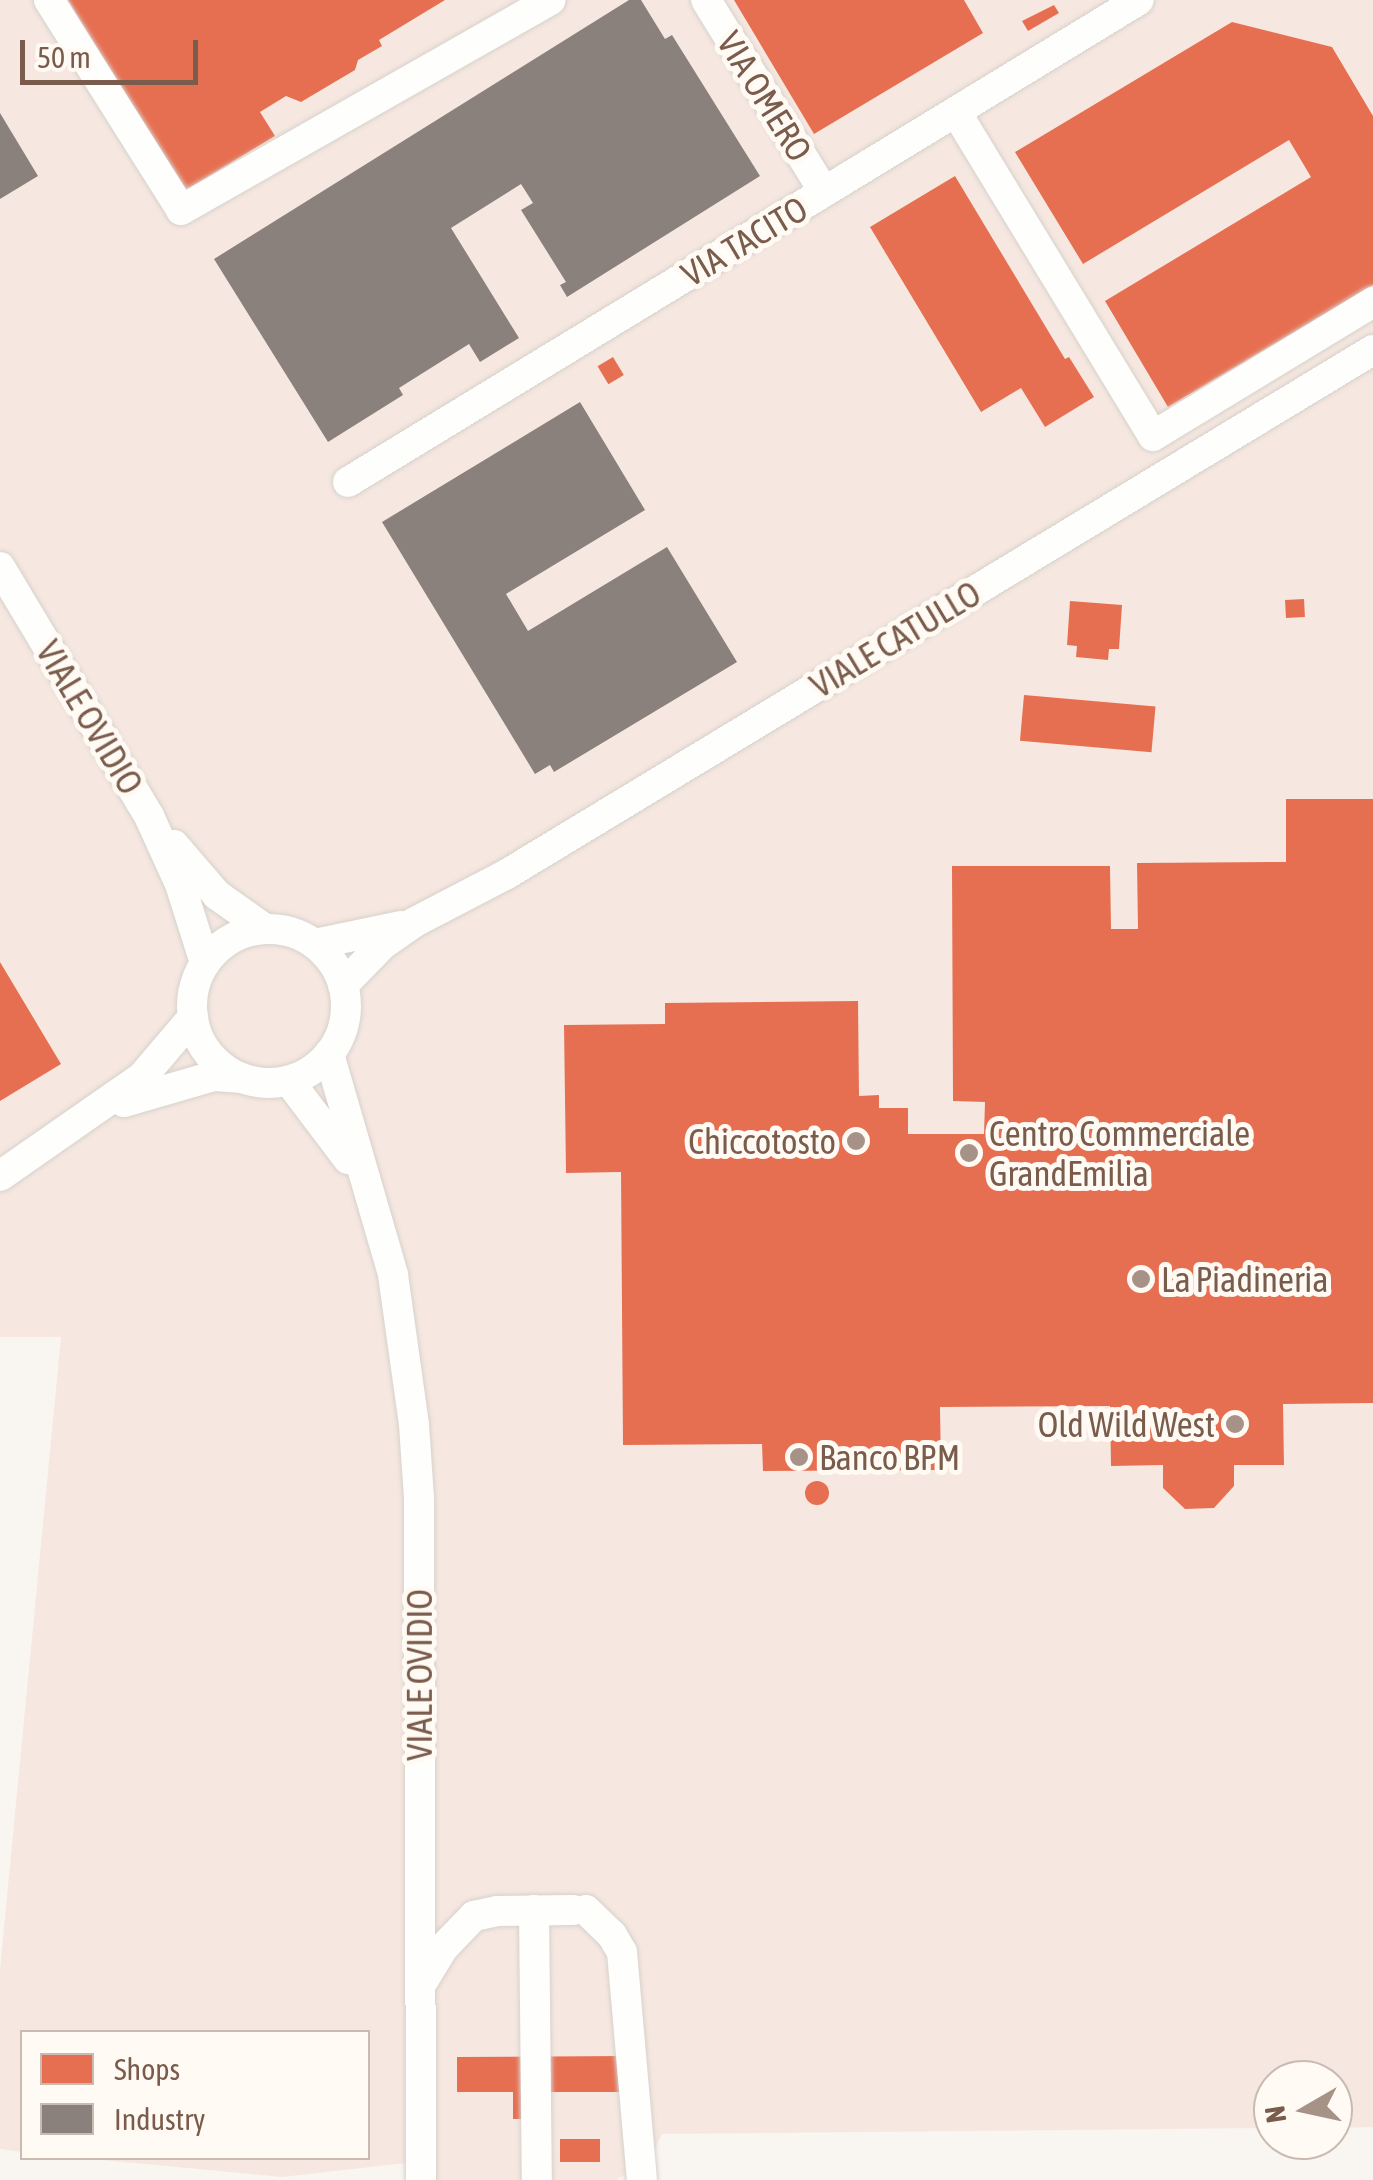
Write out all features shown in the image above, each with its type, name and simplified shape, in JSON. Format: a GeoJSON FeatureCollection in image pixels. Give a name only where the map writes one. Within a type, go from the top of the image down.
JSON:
{"type":"FeatureCollection","features":[{"type":"Feature","properties":{"kind":"street"},"geometry":{"type":"LineString","coordinates":[[49,0],[181,210],[550,0]]}},
{"type":"Feature","properties":{"kind":"street","name":"VIA OMERO"},"geometry":{"type":"LineString","coordinates":[[706,0],[824,192]]}},
{"type":"Feature","properties":{"kind":"street","name":"VIA TACITO"},"geometry":{"type":"LineString","coordinates":[[348,482],[1139,0]]}},
{"type":"Feature","properties":{"kind":"street"},"geometry":{"type":"LineString","coordinates":[[956,112],[1152,436],[1373,302]]}},
{"type":"Feature","properties":{"kind":"street","name":"VIALE CATULLO"},"geometry":{"type":"LineString","coordinates":[[343,985],[382,945],[413,922],[507,874],[1373,350]]}},
{"type":"Feature","properties":{"kind":"street","name":"VIALE OVIDIO"},"geometry":{"type":"LineString","coordinates":[[0,568],[149,816],[180,884],[204,963]]}},
{"type":"Feature","properties":{"kind":"street","name":"VIALE OVIDIO"},"geometry":{"type":"LineString","coordinates":[[149,816],[217,895],[265,929]]}},
{"type":"Feature","properties":{"kind":"street","name":"VIALE CATULLO"},"geometry":{"type":"LineString","coordinates":[[314,944],[413,922]]}},
{"type":"Feature","properties":{"kind":"street"},"geometry":{"type":"LineString","coordinates":[[93,1114],[155,1090],[214,1076],[264,1084],[289,1081],[311,1071],[329,1054],[344,1021],[343,985],[332,962],[314,944],[291,932],[265,929],[231,940],[204,963],[192,998],[193,1018],[208,1054],[240,1078]]}},
{"type":"Feature","properties":{"kind":"street"},"geometry":{"type":"LineString","coordinates":[[0,1176],[93,1114],[169,1050],[193,1018]]}},
{"type":"Feature","properties":{"kind":"street","name":"VIALE OVIDIO"},"geometry":{"type":"LineString","coordinates":[[329,1054],[362,1178],[394,1275],[414,1425],[419,1498],[420,2180]]}},
{"type":"Feature","properties":{"kind":"street","name":"VIALE OVIDIO"},"geometry":{"type":"LineString","coordinates":[[289,1081],[362,1178]]}},
{"type":"Feature","properties":{"kind":"street"},"geometry":{"type":"LineString","coordinates":[[419,1988],[443,1948],[474,1916],[573,1910],[555,1936],[535,1986],[538,2180]]}},
{"type":"Feature","properties":{"kind":"street"},"geometry":{"type":"LineString","coordinates":[[586,1910],[612,1935],[625,1969],[642,2180]]}},
{"type":"Feature","properties":{"kind":"shaded area"},"geometry":{"type":"Polygon","coordinates":[[[0,0],[1373,0],[1373,2127],[1353,2128],[1353,2060],[1253,2060],[1253,2128],[662,2134],[649,2161],[616,2180],[432,2180],[406,2163],[282,2177],[103,2160],[370,2160],[370,2030],[20,2030],[20,2152],[0,2149],[0,1969],[61,1337],[0,1337],[0,0]]]}},
{"type":"Feature","properties":{"kind":"building: Shops"},"geometry":{"type":"Polygon","coordinates":[[[68,0],[445,0],[379,40],[382,46],[358,60],[355,70],[301,102],[286,96],[260,112],[275,136],[184,191],[68,0]]]}},
{"type":"Feature","properties":{"kind":"building: Shops"},"geometry":{"type":"Polygon","coordinates":[[[734,0],[964,0],[983,33],[814,134],[734,0]]]}},
{"type":"Feature","properties":{"kind":"building: Shops"},"geometry":{"type":"Polygon","coordinates":[[[1054,5],[1059,13],[1028,31],[1022,21],[1054,5]]]}},
{"type":"Feature","properties":{"kind":"building: Shops"},"geometry":{"type":"Polygon","coordinates":[[[1232,22],[1332,47],[1373,116],[1373,285],[1168,407],[1105,301],[1311,177],[1289,140],[1083,264],[1015,152],[1232,22]]]}},
{"type":"Feature","properties":{"kind":"building: Shops"},"geometry":{"type":"Polygon","coordinates":[[[955,176],[1065,359],[1069,357],[1094,397],[1045,427],[1021,388],[981,412],[870,227],[955,176]]]}},
{"type":"Feature","properties":{"kind":"building: Shops"},"geometry":{"type":"Polygon","coordinates":[[[613,357],[624,375],[608,384],[598,366],[613,357]]]}},
{"type":"Feature","properties":{"kind":"building: Shops"},"geometry":{"type":"Polygon","coordinates":[[[1304,599],[1305,617],[1286,618],[1285,600],[1304,599]]]}},
{"type":"Feature","properties":{"kind":"building: Shops"},"geometry":{"type":"Polygon","coordinates":[[[1070,601],[1122,605],[1119,649],[1109,649],[1108,660],[1076,657],[1077,646],[1067,645],[1070,601]]]}},
{"type":"Feature","properties":{"kind":"building: Shops"},"geometry":{"type":"Polygon","coordinates":[[[1024,695],[1155,707],[1151,752],[1020,741],[1024,695]]]}},
{"type":"Feature","properties":{"kind":"building: Shops","name":"Centro Commerciale GrandEmilia"},"geometry":{"type":"Polygon","coordinates":[[[1286,799],[1373,799],[1373,1403],[1283,1404],[1284,1465],[1234,1465],[1234,1486],[1214,1508],[1185,1509],[1163,1488],[1163,1465],[1111,1466],[1110,1406],[940,1407],[941,1470],[763,1471],[762,1444],[623,1445],[621,1172],[566,1173],[564,1025],[665,1024],[665,1003],[858,1001],[859,1096],[879,1095],[879,1108],[908,1108],[908,1134],[984,1134],[985,1102],[953,1101],[952,866],[1110,866],[1111,929],[1138,929],[1137,863],[1286,862],[1286,799]]]}},
{"type":"Feature","properties":{"kind":"building: Shops"},"geometry":{"type":"Polygon","coordinates":[[[0,962],[61,1064],[0,1101],[0,962]]]}},
{"type":"Feature","properties":{"kind":"building: Shops"},"geometry":{"type":"Polygon","coordinates":[[[817,1481],[826,1484],[826,1502],[817,1505],[808,1502],[805,1493],[808,1484],[817,1481]]]}},
{"type":"Feature","properties":{"kind":"building: Shops"},"geometry":{"type":"Polygon","coordinates":[[[626,2056],[626,2092],[546,2092],[547,2119],[513,2119],[513,2092],[457,2092],[457,2057],[626,2056]]]}},
{"type":"Feature","properties":{"kind":"building: Shops"},"geometry":{"type":"Polygon","coordinates":[[[560,2139],[600,2139],[600,2162],[560,2162],[560,2139]]]}},
{"type":"Feature","properties":{"kind":"building: Industry"},"geometry":{"type":"Polygon","coordinates":[[[629,0],[641,0],[665,39],[672,35],[760,176],[567,297],[560,285],[566,282],[521,210],[533,203],[521,184],[451,228],[519,338],[480,362],[469,344],[399,388],[403,395],[328,442],[214,259],[629,0]]]}},
{"type":"Feature","properties":{"kind":"building: Industry"},"geometry":{"type":"Polygon","coordinates":[[[0,113],[38,176],[0,199],[0,113]]]}},
{"type":"Feature","properties":{"kind":"building: Industry"},"geometry":{"type":"Polygon","coordinates":[[[580,402],[645,510],[506,594],[528,631],[667,547],[737,662],[554,772],[550,765],[535,774],[382,522],[580,402]]]}},
{"type":"Feature","properties":{"kind":"place","name":"Chiccotosto"},"geometry":{"type":"Point","coordinates":[856,1141]}},
{"type":"Feature","properties":{"kind":"place","name":"Centro Commerciale GrandEmilia"},"geometry":{"type":"Point","coordinates":[969,1153]}},
{"type":"Feature","properties":{"kind":"place","name":"La Piadineria"},"geometry":{"type":"Point","coordinates":[1141,1279]}},
{"type":"Feature","properties":{"kind":"place","name":"Old Wild West"},"geometry":{"type":"Point","coordinates":[1235,1424]}},
{"type":"Feature","properties":{"kind":"place","name":"Banco BPM"},"geometry":{"type":"Point","coordinates":[799,1457]}}]}
